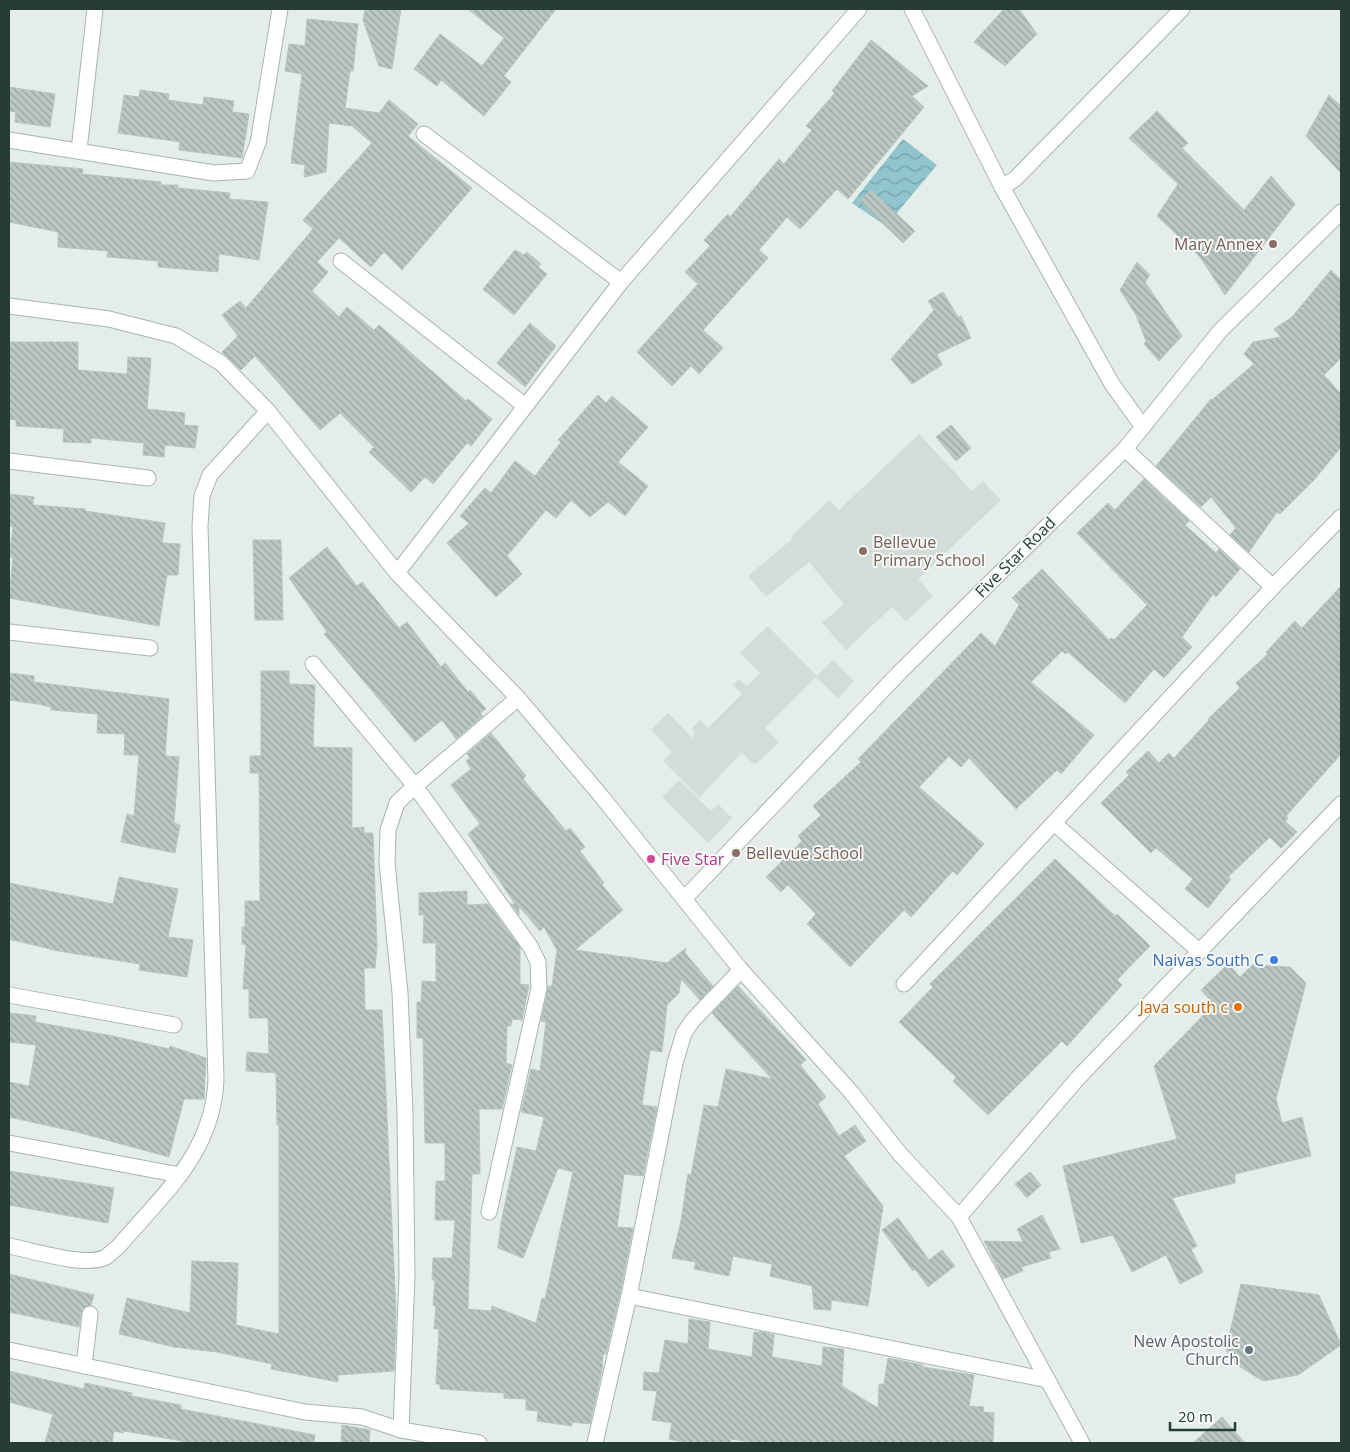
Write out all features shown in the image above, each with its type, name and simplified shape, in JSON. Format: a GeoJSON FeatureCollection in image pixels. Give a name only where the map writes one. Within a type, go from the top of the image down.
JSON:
{"type":"FeatureCollection","features":[{"type":"Feature","properties":{"kind":"street"},"geometry":{"type":"LineString","coordinates":[[79,150],[95,9]]}},
{"type":"Feature","properties":{"kind":"street"},"geometry":{"type":"LineString","coordinates":[[9,140],[214,173],[247,171],[258,143],[280,9]]}},
{"type":"Feature","properties":{"kind":"street"},"geometry":{"type":"LineString","coordinates":[[397,573],[524,405],[621,282],[859,9]]}},
{"type":"Feature","properties":{"kind":"street"},"geometry":{"type":"LineString","coordinates":[[912,9],[1002,187],[1112,384],[1143,427]]}},
{"type":"Feature","properties":{"kind":"street"},"geometry":{"type":"LineString","coordinates":[[1002,187],[1014,179],[1182,9]]}},
{"type":"Feature","properties":{"kind":"street"},"geometry":{"type":"LineString","coordinates":[[424,134],[621,282]]}},
{"type":"Feature","properties":{"kind":"street","name":"Five Star Road"},"geometry":{"type":"LineString","coordinates":[[684,899],[899,673],[1125,449],[1220,331],[1341,212]]}},
{"type":"Feature","properties":{"kind":"street"},"geometry":{"type":"LineString","coordinates":[[341,261],[524,405]]}},
{"type":"Feature","properties":{"kind":"street"},"geometry":{"type":"LineString","coordinates":[[9,306],[109,319],[176,336],[221,363],[268,411],[397,573],[518,698],[602,797],[741,970],[851,1092],[900,1154],[959,1217],[1082,1443]]}},
{"type":"Feature","properties":{"kind":"street"},"geometry":{"type":"LineString","coordinates":[[9,1246],[90,1261],[105,1258],[118,1246],[196,1155],[214,1107],[216,1080],[200,526],[202,496],[210,475],[268,411]]}},
{"type":"Feature","properties":{"kind":"street"},"geometry":{"type":"LineString","coordinates":[[1125,449],[1273,587]]}},
{"type":"Feature","properties":{"kind":"street"},"geometry":{"type":"LineString","coordinates":[[9,461],[148,478]]}},
{"type":"Feature","properties":{"kind":"street"},"geometry":{"type":"LineString","coordinates":[[904,984],[1273,587],[1341,518]]}},
{"type":"Feature","properties":{"kind":"street"},"geometry":{"type":"LineString","coordinates":[[9,632],[150,648]]}},
{"type":"Feature","properties":{"kind":"street"},"geometry":{"type":"LineString","coordinates":[[313,664],[414,786],[530,946],[538,962],[539,988],[490,1212]]}},
{"type":"Feature","properties":{"kind":"street"},"geometry":{"type":"LineString","coordinates":[[401,1430],[408,1276],[405,1113],[400,993],[387,863],[388,830],[397,803],[414,786],[518,698]]}},
{"type":"Feature","properties":{"kind":"street"},"geometry":{"type":"LineString","coordinates":[[959,1217],[1078,1078],[1341,804]]}},
{"type":"Feature","properties":{"kind":"street"},"geometry":{"type":"LineString","coordinates":[[1054,823],[1199,951]]}},
{"type":"Feature","properties":{"kind":"street"},"geometry":{"type":"LineString","coordinates":[[595,1443],[629,1296],[675,1063],[684,1033],[693,1020],[741,970]]}},
{"type":"Feature","properties":{"kind":"street"},"geometry":{"type":"LineString","coordinates":[[9,995],[174,1025]]}},
{"type":"Feature","properties":{"kind":"street"},"geometry":{"type":"LineString","coordinates":[[9,1143],[180,1174]]}},
{"type":"Feature","properties":{"kind":"street"},"geometry":{"type":"LineString","coordinates":[[629,1296],[1048,1380]]}},
{"type":"Feature","properties":{"kind":"street"},"geometry":{"type":"LineString","coordinates":[[84,1366],[90,1314]]}},
{"type":"Feature","properties":{"kind":"street"},"geometry":{"type":"LineString","coordinates":[[9,1350],[305,1412],[362,1417],[401,1430],[479,1443]]}},
{"type":"Feature","properties":{"kind":"shaded area","name":"Bellevue Primary School"},"geometry":{"type":"Polygon","coordinates":[[[919,434],[972,491],[983,481],[1001,500],[918,579],[933,596],[906,621],[892,607],[846,650],[822,623],[844,604],[809,562],[766,597],[748,576],[791,540],[792,536],[829,500],[839,510],[919,434]]]}},
{"type":"Feature","properties":{"kind":"shaded area"},"geometry":{"type":"Polygon","coordinates":[[[768,626],[817,676],[833,660],[854,681],[838,698],[816,677],[765,728],[779,742],[755,765],[742,753],[699,797],[663,761],[672,752],[651,730],[668,713],[692,738],[695,734],[692,728],[700,720],[708,728],[742,694],[733,685],[739,679],[747,686],[760,673],[740,653],[768,626]]]}},
{"type":"Feature","properties":{"kind":"shaded area"},"geometry":{"type":"Polygon","coordinates":[[[679,780],[711,811],[718,804],[732,818],[708,843],[662,797],[679,780]]]}},
{"type":"Feature","properties":{"kind":"water"},"geometry":{"type":"Polygon","coordinates":[[[903,139],[937,165],[886,226],[852,203],[903,139]]]}},
{"type":"Feature","properties":{"kind":"building"},"geometry":{"type":"Polygon","coordinates":[[[365,9],[401,9],[392,69],[379,66],[363,20],[365,9]]]}},
{"type":"Feature","properties":{"kind":"building"},"geometry":{"type":"Polygon","coordinates":[[[468,9],[556,9],[504,76],[511,82],[484,116],[441,80],[437,86],[414,69],[440,34],[482,66],[504,38],[468,9]]]}},
{"type":"Feature","properties":{"kind":"building"},"geometry":{"type":"Polygon","coordinates":[[[1004,9],[1019,9],[1037,34],[1005,66],[974,42],[1004,9]]]}},
{"type":"Feature","properties":{"kind":"building"},"geometry":{"type":"Polygon","coordinates":[[[307,19],[358,24],[353,71],[350,71],[345,108],[379,113],[389,100],[418,124],[408,136],[472,188],[402,270],[384,252],[371,267],[339,238],[317,262],[328,272],[312,291],[339,317],[347,307],[374,330],[379,325],[466,401],[468,399],[492,419],[471,446],[467,443],[433,484],[425,477],[411,492],[369,452],[374,447],[340,413],[320,430],[255,356],[241,370],[222,352],[238,336],[222,315],[240,301],[246,308],[313,229],[303,220],[372,143],[352,126],[329,123],[326,172],[304,177],[305,165],[291,163],[302,74],[285,71],[289,44],[305,46],[307,19]]]}},
{"type":"Feature","properties":{"kind":"building"},"geometry":{"type":"Polygon","coordinates":[[[871,40],[928,86],[912,96],[924,107],[848,199],[837,189],[800,229],[787,217],[759,250],[768,258],[703,330],[723,348],[699,374],[691,366],[672,386],[637,352],[698,284],[685,272],[710,246],[704,240],[728,214],[730,217],[779,159],[784,164],[812,130],[806,126],[835,93],[832,91],[871,40]]]}},
{"type":"Feature","properties":{"kind":"building"},"geometry":{"type":"Polygon","coordinates":[[[9,87],[55,94],[50,127],[15,122],[16,112],[9,111],[9,87]]]}},
{"type":"Feature","properties":{"kind":"building"},"geometry":{"type":"Polygon","coordinates":[[[140,90],[169,94],[168,100],[203,105],[204,97],[234,101],[232,112],[249,114],[242,158],[179,150],[180,142],[118,133],[124,95],[139,97],[140,90]]]}},
{"type":"Feature","properties":{"kind":"building"},"geometry":{"type":"Polygon","coordinates":[[[1329,95],[1341,106],[1341,173],[1306,136],[1329,95]]]}},
{"type":"Feature","properties":{"kind":"building"},"geometry":{"type":"Polygon","coordinates":[[[1157,111],[1188,143],[1182,148],[1244,210],[1271,176],[1295,204],[1225,295],[1200,257],[1157,216],[1178,184],[1129,138],[1157,111]]]}},
{"type":"Feature","properties":{"kind":"building"},"geometry":{"type":"Polygon","coordinates":[[[9,162],[83,169],[82,174],[161,182],[161,185],[178,185],[178,188],[230,193],[229,199],[268,202],[259,260],[219,254],[218,272],[158,267],[158,261],[107,257],[108,251],[58,247],[58,232],[9,222],[9,162]]]}},
{"type":"Feature","properties":{"kind":"building"},"geometry":{"type":"Polygon","coordinates":[[[871,190],[915,231],[903,243],[860,201],[871,190]]]}},
{"type":"Feature","properties":{"kind":"building"},"geometry":{"type":"Polygon","coordinates":[[[515,250],[524,255],[527,252],[541,264],[538,267],[547,274],[514,315],[483,289],[515,250]]]}},
{"type":"Feature","properties":{"kind":"building"},"geometry":{"type":"Polygon","coordinates":[[[1137,262],[1150,275],[1145,282],[1182,336],[1159,361],[1144,344],[1146,341],[1136,315],[1120,290],[1137,262]]]}},
{"type":"Feature","properties":{"kind":"building"},"geometry":{"type":"Polygon","coordinates":[[[1331,270],[1341,280],[1341,358],[1324,375],[1341,394],[1341,447],[1314,480],[1280,514],[1277,512],[1249,552],[1230,535],[1236,528],[1211,497],[1201,507],[1156,466],[1211,399],[1254,364],[1244,354],[1253,342],[1281,337],[1274,329],[1292,317],[1331,270]]]}},
{"type":"Feature","properties":{"kind":"building"},"geometry":{"type":"Polygon","coordinates":[[[943,292],[958,317],[961,316],[971,338],[937,354],[942,365],[912,384],[891,359],[934,310],[928,301],[943,292]]]}},
{"type":"Feature","properties":{"kind":"building"},"geometry":{"type":"Polygon","coordinates":[[[530,323],[556,346],[525,387],[497,363],[530,323]]]}},
{"type":"Feature","properties":{"kind":"building"},"geometry":{"type":"Polygon","coordinates":[[[9,342],[78,342],[78,370],[127,374],[128,357],[151,358],[147,409],[185,413],[184,425],[198,426],[195,448],[165,445],[164,457],[143,455],[144,443],[91,438],[91,443],[63,442],[64,429],[16,426],[16,420],[9,419],[9,342]]]}},
{"type":"Feature","properties":{"kind":"building"},"geometry":{"type":"Polygon","coordinates":[[[598,395],[606,403],[612,396],[648,427],[618,462],[648,486],[625,516],[608,502],[590,517],[571,500],[556,518],[546,510],[507,556],[522,574],[496,597],[447,543],[469,523],[460,516],[485,488],[491,493],[515,461],[535,476],[561,442],[558,440],[598,395]]]}},
{"type":"Feature","properties":{"kind":"building"},"geometry":{"type":"Polygon","coordinates":[[[951,425],[971,448],[956,461],[936,437],[951,425]]]}},
{"type":"Feature","properties":{"kind":"building"},"geometry":{"type":"Polygon","coordinates":[[[1144,479],[1189,521],[1185,525],[1216,553],[1219,549],[1240,569],[1216,597],[1213,594],[1182,637],[1192,647],[1164,678],[1154,669],[1125,703],[1068,652],[1066,654],[1062,651],[1031,682],[1094,735],[1061,774],[1057,770],[1016,809],[969,758],[961,767],[949,756],[919,787],[984,844],[957,875],[953,871],[911,917],[904,910],[850,967],[807,924],[816,914],[788,885],[781,892],[766,877],[802,841],[798,836],[821,815],[813,806],[861,762],[858,759],[981,633],[995,646],[1019,605],[1012,598],[1042,569],[1109,640],[1111,638],[1114,640],[1147,605],[1077,533],[1108,503],[1115,510],[1144,479]]]}},
{"type":"Feature","properties":{"kind":"building"},"geometry":{"type":"Polygon","coordinates":[[[9,494],[34,497],[33,505],[85,509],[85,511],[165,523],[162,543],[180,544],[178,575],[167,575],[159,626],[9,598],[13,557],[9,557],[13,527],[9,526],[9,494]]]}},
{"type":"Feature","properties":{"kind":"building"},"geometry":{"type":"Polygon","coordinates":[[[253,540],[281,540],[283,620],[255,620],[253,540]]]}},
{"type":"Feature","properties":{"kind":"building"},"geometry":{"type":"Polygon","coordinates":[[[327,547],[357,586],[362,582],[399,628],[407,622],[441,667],[445,663],[468,692],[470,690],[486,709],[480,713],[483,716],[456,739],[442,720],[415,742],[324,634],[327,632],[289,578],[327,547]]]}},
{"type":"Feature","properties":{"kind":"building"},"geometry":{"type":"Polygon","coordinates":[[[1341,586],[1341,754],[1286,816],[1288,818],[1285,821],[1297,832],[1281,848],[1270,837],[1228,877],[1231,879],[1208,908],[1185,889],[1193,879],[1156,848],[1151,853],[1101,803],[1129,775],[1126,772],[1148,751],[1159,763],[1169,753],[1174,758],[1208,719],[1240,688],[1236,683],[1268,654],[1266,652],[1295,621],[1302,628],[1341,586]]]}},
{"type":"Feature","properties":{"kind":"building"},"geometry":{"type":"Polygon","coordinates":[[[261,671],[289,671],[289,684],[315,685],[313,747],[352,748],[352,828],[364,827],[364,833],[373,833],[377,947],[375,968],[364,968],[365,1010],[382,1010],[396,1311],[394,1371],[338,1375],[338,1382],[271,1369],[272,1364],[217,1352],[174,1347],[119,1334],[127,1298],[190,1313],[192,1261],[238,1263],[236,1325],[279,1334],[279,1125],[277,1125],[276,1073],[246,1071],[247,1052],[269,1054],[268,1018],[249,1018],[249,989],[243,989],[246,944],[242,944],[242,927],[245,927],[245,901],[260,901],[259,773],[250,773],[250,756],[261,756],[261,671]]]}},
{"type":"Feature","properties":{"kind":"building"},"geometry":{"type":"Polygon","coordinates":[[[9,673],[34,676],[34,682],[169,699],[165,756],[179,757],[174,823],[180,825],[175,853],[121,842],[127,814],[134,816],[139,755],[124,755],[125,734],[97,733],[98,714],[51,710],[51,707],[9,700],[9,673]]]}},
{"type":"Feature","properties":{"kind":"building"},"geometry":{"type":"Polygon","coordinates":[[[491,733],[526,776],[523,779],[566,831],[570,828],[585,847],[580,851],[604,883],[602,885],[623,910],[575,950],[667,963],[686,948],[685,953],[713,986],[700,1000],[681,979],[679,993],[667,1005],[662,1052],[650,1050],[642,1105],[657,1107],[643,1176],[624,1174],[617,1227],[633,1228],[606,1354],[603,1354],[602,1370],[590,1424],[572,1422],[572,1426],[537,1421],[538,1411],[526,1410],[526,1399],[504,1398],[504,1393],[440,1389],[440,1384],[436,1384],[439,1329],[434,1329],[436,1306],[433,1305],[435,1280],[432,1280],[433,1258],[452,1258],[455,1220],[435,1220],[436,1181],[445,1181],[445,1143],[425,1143],[423,1038],[417,1038],[417,1002],[421,1002],[422,981],[436,982],[436,943],[423,943],[424,915],[419,915],[419,893],[467,891],[467,905],[488,904],[520,947],[520,984],[529,985],[522,1020],[512,1019],[511,1026],[507,1026],[506,1063],[512,1065],[502,1109],[479,1109],[480,1174],[472,1174],[468,1309],[491,1311],[492,1306],[536,1323],[542,1298],[545,1299],[573,1172],[558,1168],[523,1258],[498,1248],[501,1223],[517,1147],[536,1151],[544,1117],[521,1112],[531,1069],[540,1071],[546,1022],[541,1021],[548,986],[552,986],[557,950],[544,927],[540,931],[519,906],[519,915],[511,904],[515,904],[468,834],[480,824],[451,785],[471,769],[466,761],[470,758],[467,754],[491,733]]]}},
{"type":"Feature","properties":{"kind":"building"},"geometry":{"type":"Polygon","coordinates":[[[1055,859],[1115,916],[1117,914],[1150,946],[1117,980],[1122,985],[1067,1046],[1062,1041],[988,1115],[953,1081],[956,1077],[899,1022],[933,987],[930,984],[1055,859]]]}},
{"type":"Feature","properties":{"kind":"building"},"geometry":{"type":"Polygon","coordinates":[[[119,877],[178,889],[168,937],[193,940],[187,977],[139,970],[140,964],[58,951],[9,939],[9,883],[113,904],[119,877]]]}},
{"type":"Feature","properties":{"kind":"building"},"geometry":{"type":"Polygon","coordinates":[[[1228,964],[1240,977],[1252,965],[1290,967],[1306,983],[1276,1099],[1282,1123],[1302,1117],[1311,1156],[1235,1174],[1235,1183],[1172,1198],[1197,1246],[1191,1249],[1203,1272],[1180,1284],[1166,1255],[1132,1272],[1113,1235],[1081,1243],[1063,1166],[1177,1139],[1154,1066],[1214,1004],[1201,990],[1228,964]]]}},
{"type":"Feature","properties":{"kind":"building"},"geometry":{"type":"Polygon","coordinates":[[[738,986],[806,1060],[800,1065],[826,1097],[818,1104],[839,1136],[855,1125],[866,1141],[844,1156],[883,1206],[868,1306],[831,1300],[831,1310],[814,1309],[812,1286],[770,1276],[772,1264],[733,1256],[729,1276],[694,1269],[696,1262],[672,1258],[681,1221],[688,1174],[691,1175],[704,1105],[718,1107],[726,1069],[772,1079],[712,1013],[738,986]]]}},
{"type":"Feature","properties":{"kind":"building"},"geometry":{"type":"Polygon","coordinates":[[[10,1013],[36,1016],[35,1022],[113,1036],[169,1049],[170,1046],[206,1058],[204,1099],[184,1099],[169,1157],[77,1132],[9,1117],[9,1082],[29,1086],[36,1045],[9,1042],[10,1013]]]}},
{"type":"Feature","properties":{"kind":"building"},"geometry":{"type":"Polygon","coordinates":[[[9,1171],[114,1188],[108,1223],[9,1205],[9,1171]]]}},
{"type":"Feature","properties":{"kind":"building"},"geometry":{"type":"Polygon","coordinates":[[[1030,1172],[1041,1185],[1027,1198],[1015,1184],[1030,1172]]]}},
{"type":"Feature","properties":{"kind":"building"},"geometry":{"type":"Polygon","coordinates":[[[1042,1215],[1060,1249],[1049,1252],[1051,1258],[1021,1267],[1023,1271],[1003,1279],[984,1241],[1023,1242],[1017,1229],[1042,1215]]]}},
{"type":"Feature","properties":{"kind":"building"},"geometry":{"type":"Polygon","coordinates":[[[898,1218],[929,1260],[942,1250],[955,1266],[928,1287],[915,1269],[913,1271],[882,1230],[898,1218]]]}},
{"type":"Feature","properties":{"kind":"building"},"geometry":{"type":"Polygon","coordinates":[[[9,1274],[94,1295],[91,1305],[82,1309],[79,1327],[9,1312],[9,1274]]]}},
{"type":"Feature","properties":{"kind":"building"},"geometry":{"type":"Polygon","coordinates":[[[1241,1284],[1319,1295],[1341,1345],[1298,1375],[1263,1381],[1234,1363],[1226,1350],[1241,1284]]]}},
{"type":"Feature","properties":{"kind":"building"},"geometry":{"type":"Polygon","coordinates":[[[689,1319],[710,1322],[708,1349],[752,1357],[754,1332],[762,1332],[774,1335],[772,1357],[822,1366],[823,1347],[844,1349],[842,1386],[878,1408],[879,1384],[884,1384],[888,1358],[923,1365],[923,1367],[974,1375],[969,1406],[984,1407],[983,1412],[994,1413],[993,1443],[755,1443],[731,1439],[730,1443],[688,1443],[669,1439],[672,1423],[652,1420],[657,1391],[643,1390],[644,1372],[659,1373],[665,1340],[688,1344],[689,1319]]]}},
{"type":"Feature","properties":{"kind":"building"},"geometry":{"type":"Polygon","coordinates":[[[9,1371],[84,1389],[85,1383],[132,1393],[131,1396],[181,1405],[181,1409],[315,1435],[314,1443],[182,1443],[182,1441],[114,1431],[112,1443],[45,1443],[53,1414],[9,1402],[9,1371]]]}},
{"type":"Feature","properties":{"kind":"building"},"geometry":{"type":"Polygon","coordinates":[[[1222,1417],[1245,1443],[1193,1443],[1222,1417]]]}},
{"type":"Feature","properties":{"kind":"building"},"geometry":{"type":"Polygon","coordinates":[[[342,1425],[370,1430],[369,1443],[341,1443],[342,1425]]]}},
{"type":"Feature","properties":{"kind":"place","name":"Mary Annex"},"geometry":{"type":"Point","coordinates":[1273,244]}},
{"type":"Feature","properties":{"kind":"place","name":"Bellevue Primary School"},"geometry":{"type":"Point","coordinates":[863,551]}},
{"type":"Feature","properties":{"kind":"place","name":"Bellevue School"},"geometry":{"type":"Point","coordinates":[736,853]}},
{"type":"Feature","properties":{"kind":"place","name":"Five Star"},"geometry":{"type":"Point","coordinates":[651,859]}},
{"type":"Feature","properties":{"kind":"place","name":"Naivas South C"},"geometry":{"type":"Point","coordinates":[1274,960]}},
{"type":"Feature","properties":{"kind":"place","name":"Java south c"},"geometry":{"type":"Point","coordinates":[1238,1007]}},
{"type":"Feature","properties":{"kind":"place","name":"New Apostolic Church"},"geometry":{"type":"Point","coordinates":[1249,1350]}}]}
